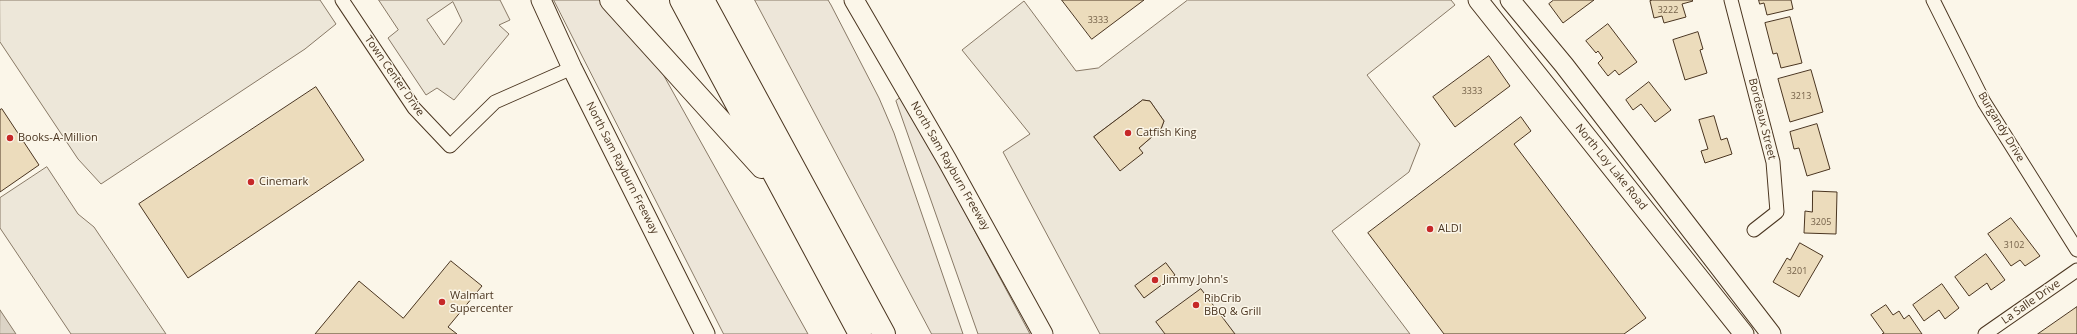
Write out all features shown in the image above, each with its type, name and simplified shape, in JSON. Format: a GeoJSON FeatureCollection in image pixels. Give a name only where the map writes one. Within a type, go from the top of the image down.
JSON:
{"type":"FeatureCollection","features":[{"type":"Feature","properties":{"kind":"highway"},"geometry":{"type":"LineString","coordinates":[[611,0],[785,193]]}},
{"type":"Feature","properties":{"kind":"highway"},"geometry":{"type":"LineString","coordinates":[[681,0],[860,334]]}},
{"type":"Feature","properties":{"kind":"highway"},"geometry":{"type":"LineString","coordinates":[[703,0],[884,334]]}},
{"type":"Feature","properties":{"kind":"main road","name":"North Sam Rayburn Freeway"},"geometry":{"type":"LineString","coordinates":[[541,0],[572,68],[705,334]]}},
{"type":"Feature","properties":{"kind":"main road","name":"North Sam Rayburn Freeway"},"geometry":{"type":"LineString","coordinates":[[854,0],[947,160],[1043,334]]}},
{"type":"Feature","properties":{"kind":"main road","name":"North Loy Lake Road"},"geometry":{"type":"LineString","coordinates":[[1478,0],[1744,334]]}},
{"type":"Feature","properties":{"kind":"main road"},"geometry":{"type":"LineString","coordinates":[[1510,0],[1564,65],[1771,334]]}},
{"type":"Feature","properties":{"kind":"street","name":"Town Center Drive"},"geometry":{"type":"LineString","coordinates":[[342,0],[414,108],[450,146],[495,102],[572,68]]}},
{"type":"Feature","properties":{"kind":"street","name":"Bordeaux Street"},"geometry":{"type":"LineString","coordinates":[[1731,0],[1773,162],[1776,188],[1777,212],[1754,230]]}},
{"type":"Feature","properties":{"kind":"street","name":"Burgandy Drive"},"geometry":{"type":"LineString","coordinates":[[1934,0],[1984,102],[2077,250]]}},
{"type":"Feature","properties":{"kind":"street","name":"La Salle Drive"},"geometry":{"type":"LineString","coordinates":[[1985,334],[2077,270]]}},
{"type":"Feature","properties":{"kind":"shaded area"},"geometry":{"type":"Polygon","coordinates":[[[0,0],[320,0],[336,24],[305,49],[101,184],[78,159],[0,42],[0,0]]]}},
{"type":"Feature","properties":{"kind":"shaded area"},"geometry":{"type":"Polygon","coordinates":[[[379,0],[500,0],[510,20],[499,25],[509,34],[454,100],[437,88],[426,95],[388,38],[398,30],[379,0]],[[453,2],[427,20],[444,45],[462,21],[453,2]]]}},
{"type":"Feature","properties":{"kind":"shaded area"},"geometry":{"type":"Polygon","coordinates":[[[554,0],[617,0],[659,67],[808,334],[724,334],[554,0]]]}},
{"type":"Feature","properties":{"kind":"shaded area"},"geometry":{"type":"Polygon","coordinates":[[[755,0],[828,0],[879,98],[894,133],[963,334],[932,334],[755,0]]]}},
{"type":"Feature","properties":{"kind":"shaded area"},"geometry":{"type":"Polygon","coordinates":[[[1188,0],[1451,0],[1455,5],[1367,75],[1420,144],[1409,172],[1332,231],[1410,334],[1100,334],[1003,152],[1030,134],[962,50],[1024,1],[1076,71],[1098,68],[1188,0]],[[1143,100],[1094,137],[1120,170],[1139,148],[1161,129],[1164,121],[1150,101],[1143,100]]]}},
{"type":"Feature","properties":{"kind":"shaded area"},"geometry":{"type":"Polygon","coordinates":[[[900,98],[933,153],[1030,334],[978,334],[896,101],[900,98]]]}},
{"type":"Feature","properties":{"kind":"shaded area"},"geometry":{"type":"Polygon","coordinates":[[[47,167],[78,214],[94,227],[166,334],[71,334],[0,228],[0,198],[47,167]]]}},
{"type":"Feature","properties":{"kind":"shaded area"},"geometry":{"type":"Polygon","coordinates":[[[0,310],[16,334],[0,334],[0,310]]]}},
{"type":"Feature","properties":{"kind":"building"},"geometry":{"type":"Polygon","coordinates":[[[1062,0],[1144,0],[1092,39],[1062,0]]]}},
{"type":"Feature","properties":{"kind":"building"},"geometry":{"type":"Polygon","coordinates":[[[1554,0],[1594,0],[1563,23],[1549,4],[1554,0]]]}},
{"type":"Feature","properties":{"kind":"building"},"geometry":{"type":"Polygon","coordinates":[[[1759,0],[1791,0],[1793,9],[1767,15],[1764,3],[1760,4],[1759,0]]]}},
{"type":"Feature","properties":{"kind":"building"},"geometry":{"type":"Polygon","coordinates":[[[1650,1],[1693,1],[1682,4],[1686,17],[1664,23],[1662,16],[1654,18],[1650,1]]]}},
{"type":"Feature","properties":{"kind":"building"},"geometry":{"type":"Polygon","coordinates":[[[1790,17],[1802,63],[1781,68],[1777,53],[1773,54],[1765,23],[1790,17]]]}},
{"type":"Feature","properties":{"kind":"building"},"geometry":{"type":"Polygon","coordinates":[[[1608,24],[1637,62],[1619,75],[1615,70],[1608,76],[1598,63],[1603,58],[1598,51],[1596,53],[1586,41],[1608,24]]]}},
{"type":"Feature","properties":{"kind":"building"},"geometry":{"type":"Polygon","coordinates":[[[1698,32],[1703,49],[1700,50],[1707,73],[1685,80],[1673,40],[1698,32]]]}},
{"type":"Feature","properties":{"kind":"building"},"geometry":{"type":"Polygon","coordinates":[[[1489,56],[1510,86],[1455,127],[1433,97],[1489,56]]]}},
{"type":"Feature","properties":{"kind":"building"},"geometry":{"type":"Polygon","coordinates":[[[1811,70],[1823,112],[1790,122],[1778,79],[1811,70]]]}},
{"type":"Feature","properties":{"kind":"building"},"geometry":{"type":"Polygon","coordinates":[[[1649,82],[1671,110],[1655,122],[1641,104],[1633,110],[1626,100],[1649,82]]]}},
{"type":"Feature","properties":{"kind":"building","name":"Cinemark"},"geometry":{"type":"Polygon","coordinates":[[[316,87],[364,160],[188,278],[139,204],[316,87]]]}},
{"type":"Feature","properties":{"kind":"building","name":"Catfish King"},"geometry":{"type":"Polygon","coordinates":[[[1143,100],[1150,101],[1164,121],[1161,129],[1139,148],[1143,153],[1120,171],[1094,137],[1143,100]]]}},
{"type":"Feature","properties":{"kind":"building","name":"Books-A-Million"},"geometry":{"type":"Polygon","coordinates":[[[2,109],[39,165],[0,192],[0,110],[2,109]]]}},
{"type":"Feature","properties":{"kind":"building"},"geometry":{"type":"Polygon","coordinates":[[[1714,116],[1721,140],[1727,138],[1732,154],[1705,163],[1701,151],[1708,149],[1699,120],[1714,116]]]}},
{"type":"Feature","properties":{"kind":"building"},"geometry":{"type":"Polygon","coordinates":[[[1521,117],[1531,131],[1514,144],[1646,318],[1624,334],[1444,334],[1368,233],[1521,117]]]}},
{"type":"Feature","properties":{"kind":"building"},"geometry":{"type":"Polygon","coordinates":[[[1817,124],[1830,169],[1807,176],[1799,148],[1794,149],[1790,132],[1817,124]]]}},
{"type":"Feature","properties":{"kind":"building"},"geometry":{"type":"Polygon","coordinates":[[[1813,191],[1837,192],[1836,234],[1804,233],[1805,211],[1812,212],[1813,191]]]}},
{"type":"Feature","properties":{"kind":"building"},"geometry":{"type":"Polygon","coordinates":[[[2011,218],[2040,256],[2025,266],[2020,260],[2011,266],[1988,234],[2011,218]]]}},
{"type":"Feature","properties":{"kind":"building"},"geometry":{"type":"Polygon","coordinates":[[[1800,243],[1823,256],[1799,297],[1773,282],[1787,258],[1790,260],[1800,243]]]}},
{"type":"Feature","properties":{"kind":"building"},"geometry":{"type":"Polygon","coordinates":[[[1986,254],[2005,280],[1991,290],[1987,283],[1969,296],[1955,277],[1986,254]]]}},
{"type":"Feature","properties":{"kind":"building","name":"Walmart Supercenter"},"geometry":{"type":"Polygon","coordinates":[[[451,261],[482,286],[448,327],[457,334],[315,334],[359,281],[403,318],[451,261]]]}},
{"type":"Feature","properties":{"kind":"building","name":"Jimmy John's"},"geometry":{"type":"Polygon","coordinates":[[[1166,263],[1175,275],[1144,298],[1135,286],[1166,263]]]}},
{"type":"Feature","properties":{"kind":"building"},"geometry":{"type":"Polygon","coordinates":[[[1942,284],[1959,308],[1945,319],[1939,310],[1924,321],[1913,305],[1942,284]]]}},
{"type":"Feature","properties":{"kind":"building","name":"RibCrib BBQ & Grill"},"geometry":{"type":"Polygon","coordinates":[[[1201,289],[1235,334],[1165,334],[1156,322],[1201,289]]]}},
{"type":"Feature","properties":{"kind":"building"},"geometry":{"type":"Polygon","coordinates":[[[1886,305],[1893,315],[1899,311],[1904,319],[1909,315],[1922,334],[1882,334],[1884,333],[1871,315],[1886,305]]]}},
{"type":"Feature","properties":{"kind":"building"},"geometry":{"type":"Polygon","coordinates":[[[2077,307],[2077,334],[2038,334],[2077,307]]]}},
{"type":"Feature","properties":{"kind":"place","name":"Catfish King"},"geometry":{"type":"Point","coordinates":[1128,133]}},
{"type":"Feature","properties":{"kind":"place","name":"Books-A-Million"},"geometry":{"type":"Point","coordinates":[10,138]}},
{"type":"Feature","properties":{"kind":"place","name":"Cinemark"},"geometry":{"type":"Point","coordinates":[251,182]}},
{"type":"Feature","properties":{"kind":"place","name":"ALDI"},"geometry":{"type":"Point","coordinates":[1430,229]}},
{"type":"Feature","properties":{"kind":"place","name":"Jimmy John's"},"geometry":{"type":"Point","coordinates":[1155,280]}},
{"type":"Feature","properties":{"kind":"place","name":"Walmart Supercenter"},"geometry":{"type":"Point","coordinates":[442,302]}},
{"type":"Feature","properties":{"kind":"place","name":"RibCrib BBQ & Grill"},"geometry":{"type":"Point","coordinates":[1196,305]}}]}
